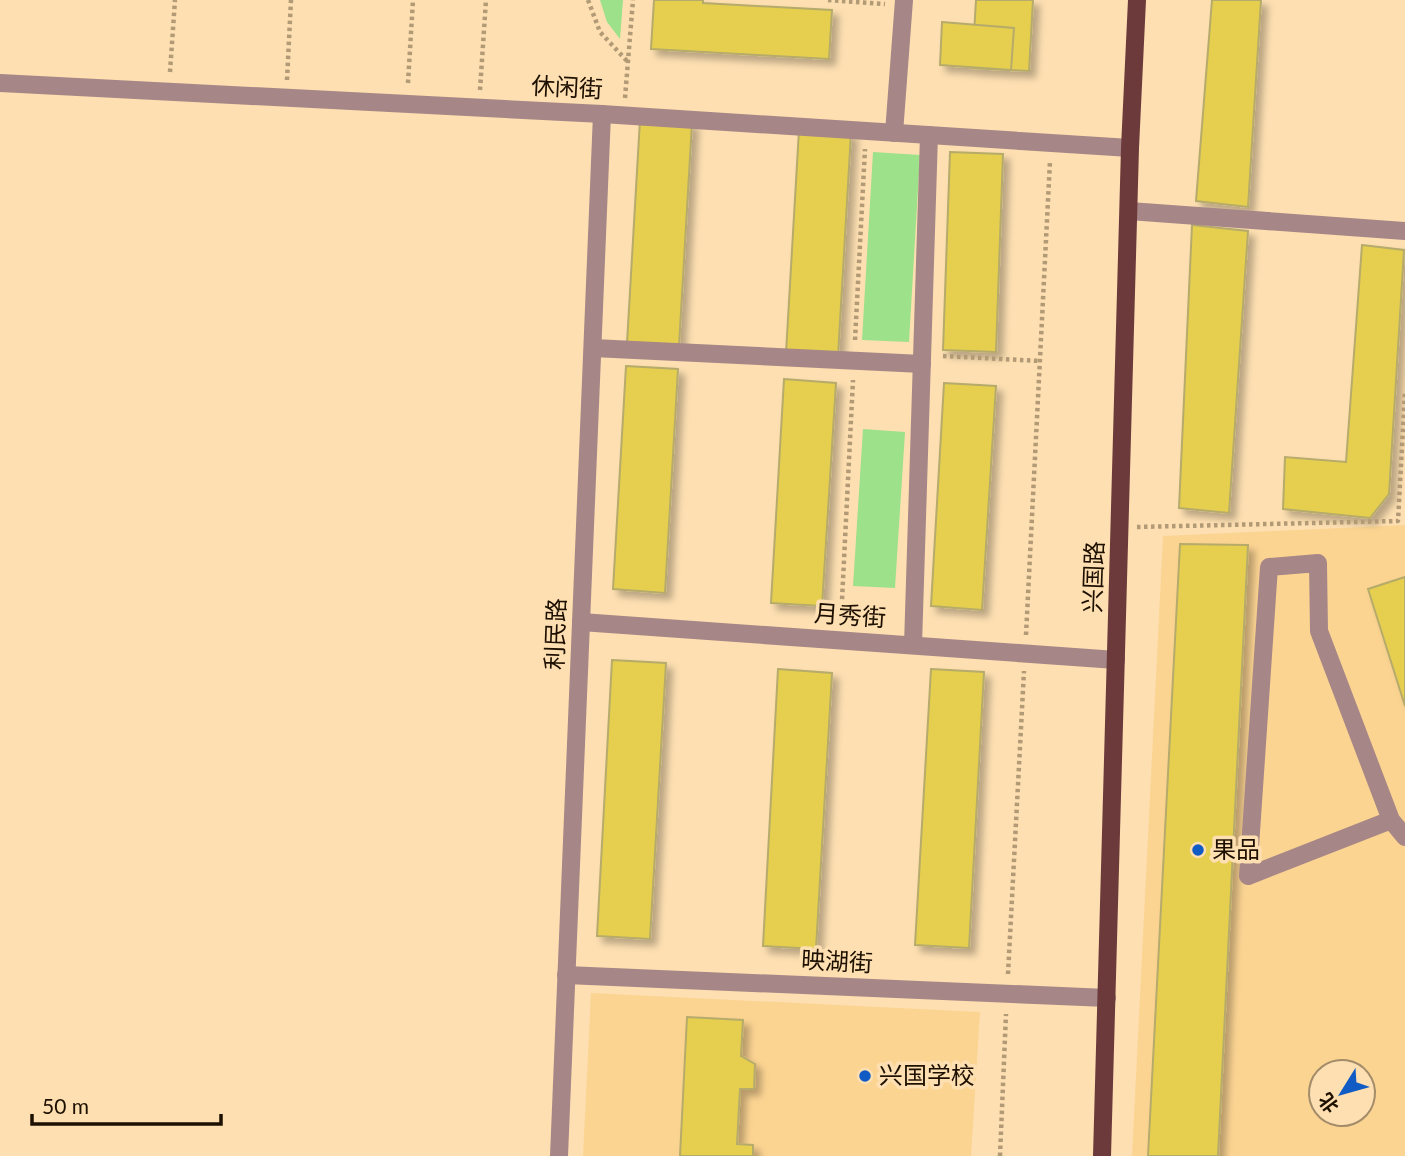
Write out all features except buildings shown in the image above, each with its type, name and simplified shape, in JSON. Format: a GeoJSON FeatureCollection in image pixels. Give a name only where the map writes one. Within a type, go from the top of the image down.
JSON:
{"type":"FeatureCollection","features":[{"type":"Feature","properties":{"kind":"main road","name":"兴国路"},"geometry":{"type":"LineString","coordinates":[[1102,1156],[1130,148],[1137,0]]}},
{"type":"Feature","properties":{"kind":"street"},"geometry":{"type":"LineString","coordinates":[[894,133],[903,2]]}},
{"type":"Feature","properties":{"kind":"street","name":"休闲街"},"geometry":{"type":"LineString","coordinates":[[0,83],[603,114],[1130,148]]}},
{"type":"Feature","properties":{"kind":"street","name":"利民路"},"geometry":{"type":"LineString","coordinates":[[559,1156],[603,114]]}},
{"type":"Feature","properties":{"kind":"street"},"geometry":{"type":"LineString","coordinates":[[913,645],[929,135]]}},
{"type":"Feature","properties":{"kind":"street"},"geometry":{"type":"LineString","coordinates":[[1129,211],[1405,231]]}},
{"type":"Feature","properties":{"kind":"street"},"geometry":{"type":"LineString","coordinates":[[593,348],[853,361],[922,359]]}},
{"type":"Feature","properties":{"kind":"street"},"geometry":{"type":"LineString","coordinates":[[1391,820],[1248,876],[1269,567],[1318,563],[1319,631],[1391,820],[1405,837]]}},
{"type":"Feature","properties":{"kind":"street","name":"月秀街"},"geometry":{"type":"LineString","coordinates":[[581,622],[1116,660]]}},
{"type":"Feature","properties":{"kind":"street","name":"映湖街"},"geometry":{"type":"LineString","coordinates":[[566,975],[1107,999]]}},
{"type":"Feature","properties":{"kind":"path"},"geometry":{"type":"LineString","coordinates":[[169,92],[175,0]]}},
{"type":"Feature","properties":{"kind":"path"},"geometry":{"type":"LineString","coordinates":[[286,98],[291,0]]}},
{"type":"Feature","properties":{"kind":"path"},"geometry":{"type":"LineString","coordinates":[[407,104],[413,0]]}},
{"type":"Feature","properties":{"kind":"path"},"geometry":{"type":"LineString","coordinates":[[479,108],[486,0]]}},
{"type":"Feature","properties":{"kind":"path"},"geometry":{"type":"LineString","coordinates":[[588,0],[600,32],[628,62]]}},
{"type":"Feature","properties":{"kind":"path"},"geometry":{"type":"LineString","coordinates":[[624,116],[633,0]]}},
{"type":"Feature","properties":{"kind":"path"},"geometry":{"type":"LineString","coordinates":[[828,0],[903,2]]}},
{"type":"Feature","properties":{"kind":"path"},"geometry":{"type":"LineString","coordinates":[[840,640],[866,131]]}},
{"type":"Feature","properties":{"kind":"path"},"geometry":{"type":"LineString","coordinates":[[922,359],[1040,361]]}},
{"type":"Feature","properties":{"kind":"path"},"geometry":{"type":"LineString","coordinates":[[1120,527],[1398,521],[1405,391]]}},
{"type":"Feature","properties":{"kind":"shaded area"},"geometry":{"type":"Polygon","coordinates":[[[1405,525],[1405,1156],[1132,1156],[1163,536],[1405,525]]]}},
{"type":"Feature","properties":{"kind":"shaded area","name":"兴国学校"},"geometry":{"type":"Polygon","coordinates":[[[591,993],[980,1012],[971,1156],[753,1156],[753,1145],[737,1144],[740,1089],[754,1089],[755,1064],[741,1056],[743,1020],[680,1156],[583,1156],[591,993]]]}},
{"type":"Feature","properties":{"kind":"green space"},"geometry":{"type":"Polygon","coordinates":[[[600,0],[623,0],[620,39],[607,22],[600,0]]]}},
{"type":"Feature","properties":{"kind":"green space"},"geometry":{"type":"Polygon","coordinates":[[[873,152],[920,155],[909,342],[862,340],[873,152]]]}},
{"type":"Feature","properties":{"kind":"green space"},"geometry":{"type":"Polygon","coordinates":[[[863,429],[905,432],[895,588],[853,586],[863,429]]]}},
{"type":"Feature","properties":{"kind":"place","name":"果品"},"geometry":{"type":"Point","coordinates":[1198,850]}},
{"type":"Feature","properties":{"kind":"place","name":"兴国学校"},"geometry":{"type":"Point","coordinates":[865,1076]}}]}
